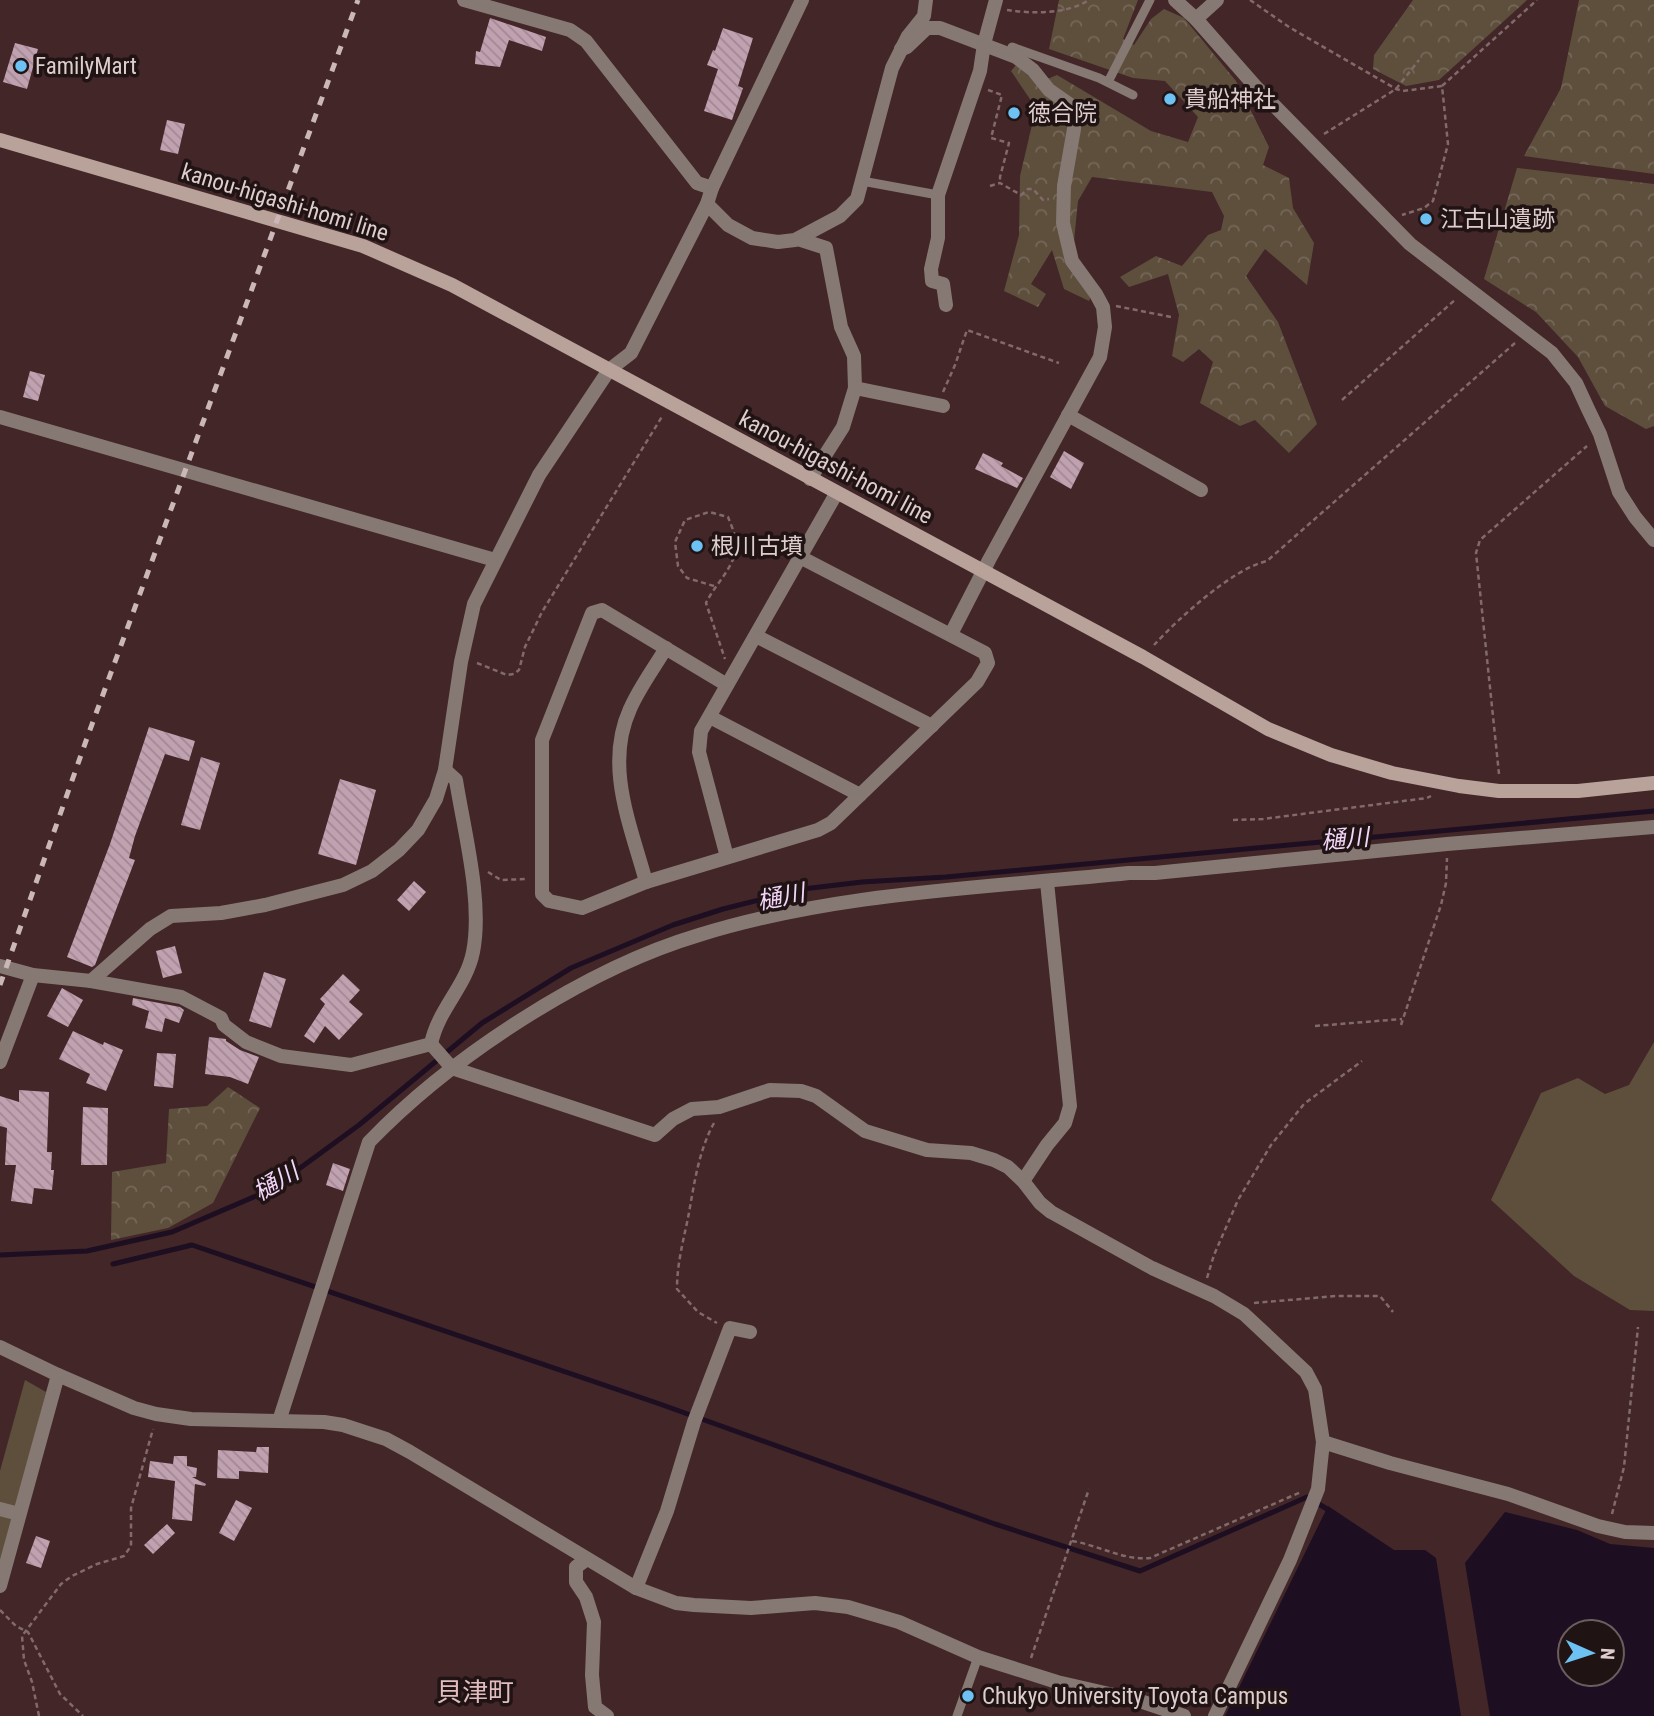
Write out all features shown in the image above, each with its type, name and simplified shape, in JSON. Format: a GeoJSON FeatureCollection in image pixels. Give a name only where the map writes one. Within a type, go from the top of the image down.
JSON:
{"type":"FeatureCollection","features":[{"type":"Feature","properties":{"kind":"main road","name":"kanou-higashi-homi line"},"geometry":{"type":"LineString","coordinates":[[0,140],[363,246],[452,285],[1143,657],[1268,729],[1331,755],[1392,773],[1499,790],[1578,791],[1654,783]]}},
{"type":"Feature","properties":{"kind":"street"},"geometry":{"type":"LineString","coordinates":[[464,0],[570,30],[586,41],[697,183],[712,188]]}},
{"type":"Feature","properties":{"kind":"street"},"geometry":{"type":"LineString","coordinates":[[91,981],[150,929],[171,916],[221,913],[343,885],[372,871],[399,850],[418,830],[436,799],[445,770],[463,653],[474,604],[538,475],[609,369],[631,353],[707,204],[712,188],[802,0]]}},
{"type":"Feature","properties":{"kind":"street"},"geometry":{"type":"LineString","coordinates":[[707,204],[728,225],[752,238],[778,242],[798,239],[840,216],[857,199],[892,68],[908,36],[924,16],[926,0]]}},
{"type":"Feature","properties":{"kind":"street"},"geometry":{"type":"LineString","coordinates":[[1175,0],[1410,244],[1552,353],[1576,383],[1600,434],[1619,492],[1654,540]]}},
{"type":"Feature","properties":{"kind":"street"},"geometry":{"type":"LineString","coordinates":[[1196,19],[1217,0]]}},
{"type":"Feature","properties":{"kind":"street"},"geometry":{"type":"LineString","coordinates":[[946,305],[943,284],[932,281],[931,275],[938,239],[939,195],[976,86],[995,4]]}},
{"type":"Feature","properties":{"kind":"street"},"geometry":{"type":"LineString","coordinates":[[901,49],[908,47],[928,28],[984,44],[1012,46],[1016,57],[1033,70],[1049,90],[1069,104],[1075,114],[1064,192],[1063,223],[1072,261],[1101,304],[1105,327],[1100,357],[951,634]]}},
{"type":"Feature","properties":{"kind":"street"},"geometry":{"type":"LineString","coordinates":[[798,239],[826,248],[841,327],[854,356],[855,388],[843,427],[810,479]]}},
{"type":"Feature","properties":{"kind":"street"},"geometry":{"type":"LineString","coordinates":[[855,388],[938,405]]}},
{"type":"Feature","properties":{"kind":"street"},"geometry":{"type":"LineString","coordinates":[[1068,415],[1201,490]]}},
{"type":"Feature","properties":{"kind":"street"},"geometry":{"type":"LineString","coordinates":[[0,417],[495,560]]}},
{"type":"Feature","properties":{"kind":"street"},"geometry":{"type":"LineString","coordinates":[[727,857],[699,752],[701,731],[836,494]]}},
{"type":"Feature","properties":{"kind":"street"},"geometry":{"type":"LineString","coordinates":[[729,682],[602,610],[592,613],[542,740],[542,894],[549,901],[582,908],[646,882],[818,830],[831,823],[977,682],[988,663],[985,653],[800,557]]}},
{"type":"Feature","properties":{"kind":"street"},"geometry":{"type":"LineString","coordinates":[[756,636],[932,726]]}},
{"type":"Feature","properties":{"kind":"street"},"geometry":{"type":"LineString","coordinates":[[646,882],[618,773],[619,749],[630,708],[666,648]]}},
{"type":"Feature","properties":{"kind":"street"},"geometry":{"type":"LineString","coordinates":[[710,717],[860,795]]}},
{"type":"Feature","properties":{"kind":"street"},"geometry":{"type":"LineString","coordinates":[[445,770],[456,780],[476,909],[473,953],[460,987],[435,1026],[433,1047],[451,1067],[655,1135],[683,1113],[719,1107],[770,1090],[801,1091],[816,1096],[865,1131],[927,1150],[971,1153],[1008,1167],[1051,1212],[1152,1268],[1203,1290],[1244,1314],[1306,1372],[1315,1389],[1323,1442],[1318,1489],[1290,1560],[1215,1716]]}},
{"type":"Feature","properties":{"kind":"street"},"geometry":{"type":"LineString","coordinates":[[279,1421],[369,1142],[451,1067],[576,988],[638,958],[697,935],[828,905],[941,891],[1654,827]]}},
{"type":"Feature","properties":{"kind":"street"},"geometry":{"type":"LineString","coordinates":[[1023,1181],[1065,1123],[1070,1106],[1047,882]]}},
{"type":"Feature","properties":{"kind":"street"},"geometry":{"type":"LineString","coordinates":[[0,966],[33,975],[91,981],[181,997],[222,1018],[224,1025],[246,1042],[281,1056],[351,1065],[433,1047]]}},
{"type":"Feature","properties":{"kind":"street"},"geometry":{"type":"LineString","coordinates":[[0,1062],[33,975]]}},
{"type":"Feature","properties":{"kind":"street"},"geometry":{"type":"LineString","coordinates":[[636,1588],[667,1511],[694,1422],[730,1328],[750,1332]]}},
{"type":"Feature","properties":{"kind":"street"},"geometry":{"type":"LineString","coordinates":[[0,1347],[134,1408],[156,1414],[236,1421],[344,1425],[386,1439],[636,1588],[676,1603],[751,1608],[815,1603],[848,1607],[899,1622],[978,1657],[1057,1682],[1140,1700],[1184,1716]]}},
{"type":"Feature","properties":{"kind":"street"},"geometry":{"type":"LineString","coordinates":[[0,1586],[58,1375]]}},
{"type":"Feature","properties":{"kind":"street"},"geometry":{"type":"LineString","coordinates":[[1323,1442],[1508,1494],[1608,1529],[1654,1533]]}},
{"type":"Feature","properties":{"kind":"street"},"geometry":{"type":"LineString","coordinates":[[0,1509],[19,1514]]}},
{"type":"Feature","properties":{"kind":"street"},"geometry":{"type":"LineString","coordinates":[[587,1559],[576,1567],[576,1582],[586,1597],[594,1622],[592,1675],[595,1707],[607,1716]]}},
{"type":"Feature","properties":{"kind":"lane"},"geometry":{"type":"LineString","coordinates":[[1108,82],[1150,0]]}},
{"type":"Feature","properties":{"kind":"lane"},"geometry":{"type":"LineString","coordinates":[[1012,46],[1108,82],[1133,95]]}},
{"type":"Feature","properties":{"kind":"lane"},"geometry":{"type":"LineString","coordinates":[[862,181],[939,195]]}},
{"type":"Feature","properties":{"kind":"lane"},"geometry":{"type":"LineString","coordinates":[[957,1716],[978,1657]]}},
{"type":"Feature","properties":{"kind":"path"},"geometry":{"type":"LineString","coordinates":[[995,4],[1041,12],[1076,7],[1089,0]]}},
{"type":"Feature","properties":{"kind":"path"},"geometry":{"type":"LineString","coordinates":[[1250,0],[1289,27],[1403,91],[1442,86],[1537,0]]}},
{"type":"Feature","properties":{"kind":"path"},"geometry":{"type":"LineString","coordinates":[[1311,143],[1396,89],[1419,60]]}},
{"type":"Feature","properties":{"kind":"path"},"geometry":{"type":"LineString","coordinates":[[976,86],[1002,95],[991,138],[1009,143],[1000,183]]}},
{"type":"Feature","properties":{"kind":"path"},"geometry":{"type":"LineString","coordinates":[[1385,220],[1424,208],[1433,201],[1448,144],[1442,86]]}},
{"type":"Feature","properties":{"kind":"path"},"geometry":{"type":"LineString","coordinates":[[990,186],[1000,183],[1021,195],[1028,189],[1033,189],[1043,200],[1047,200],[1054,193],[1064,192]]}},
{"type":"Feature","properties":{"kind":"path"},"geometry":{"type":"LineString","coordinates":[[1342,400],[1469,287]]}},
{"type":"Feature","properties":{"kind":"path"},"geometry":{"type":"LineString","coordinates":[[1101,304],[1171,317]]}},
{"type":"Feature","properties":{"kind":"path"},"geometry":{"type":"LineString","coordinates":[[938,405],[967,330],[1059,363]]}},
{"type":"Feature","properties":{"kind":"path"},"geometry":{"type":"LineString","coordinates":[[1143,657],[1169,628],[1240,572],[1254,564],[1267,561],[1526,334]]}},
{"type":"Feature","properties":{"kind":"path"},"geometry":{"type":"LineString","coordinates":[[463,653],[497,672],[507,675],[519,670],[525,647],[542,612],[670,403]]}},
{"type":"Feature","properties":{"kind":"path"},"geometry":{"type":"LineString","coordinates":[[1499,790],[1476,553],[1480,540],[1600,434]]}},
{"type":"Feature","properties":{"kind":"path"},"geometry":{"type":"LineString","coordinates":[[714,586],[687,578],[678,566],[675,542],[685,520],[709,512],[728,517],[736,544],[729,568],[714,586],[706,603],[729,682]]}},
{"type":"Feature","properties":{"kind":"path"},"geometry":{"type":"LineString","coordinates":[[1233,820],[1263,819],[1427,798],[1437,792],[1442,783]]}},
{"type":"Feature","properties":{"kind":"path"},"geometry":{"type":"LineString","coordinates":[[1401,1025],[1441,905],[1446,883],[1447,844]]}},
{"type":"Feature","properties":{"kind":"path"},"geometry":{"type":"LineString","coordinates":[[469,859],[501,880],[542,879]]}},
{"type":"Feature","properties":{"kind":"path"},"geometry":{"type":"LineString","coordinates":[[1315,1026],[1403,1018]]}},
{"type":"Feature","properties":{"kind":"path"},"geometry":{"type":"LineString","coordinates":[[1203,1290],[1214,1255],[1238,1200],[1271,1145],[1304,1104],[1362,1061]]}},
{"type":"Feature","properties":{"kind":"path"},"geometry":{"type":"LineString","coordinates":[[719,1107],[701,1152],[681,1248],[677,1289],[698,1311],[730,1328]]}},
{"type":"Feature","properties":{"kind":"path"},"geometry":{"type":"LineString","coordinates":[[1236,1309],[1263,1301],[1369,1296],[1380,1297],[1393,1312]]}},
{"type":"Feature","properties":{"kind":"path"},"geometry":{"type":"LineString","coordinates":[[1608,1529],[1623,1467],[1638,1327]]}},
{"type":"Feature","properties":{"kind":"path"},"geometry":{"type":"LineString","coordinates":[[40,1716],[24,1660],[22,1636],[61,1584],[97,1564],[116,1560],[128,1551],[131,1546],[131,1508],[156,1414]]}},
{"type":"Feature","properties":{"kind":"path"},"geometry":{"type":"LineString","coordinates":[[1026,1672],[1088,1489]]}},
{"type":"Feature","properties":{"kind":"path"},"geometry":{"type":"LineString","coordinates":[[1072,1541],[1092,1544],[1139,1559],[1150,1558],[1307,1489],[1318,1489]]}},
{"type":"Feature","properties":{"kind":"path"},"geometry":{"type":"LineString","coordinates":[[0,1610],[25,1631],[60,1694],[83,1716]]}},
{"type":"Feature","properties":{"kind":"green space"},"geometry":{"type":"Polygon","coordinates":[[[1059,0],[1138,0],[1123,39],[1134,45],[1151,19],[1164,9],[1184,18],[1236,81],[1269,147],[1263,165],[1289,178],[1293,208],[1314,243],[1307,285],[1265,249],[1246,276],[1278,322],[1317,424],[1289,453],[1255,420],[1240,426],[1200,403],[1213,362],[1199,349],[1183,362],[1172,356],[1179,315],[1168,274],[1129,287],[1120,277],[1156,256],[1182,266],[1208,235],[1221,230],[1224,216],[1212,192],[1092,177],[1078,201],[1074,241],[1067,259],[1091,296],[1089,301],[1064,289],[1052,250],[1031,284],[1046,294],[1038,307],[1004,291],[1019,235],[1020,176],[1036,108],[1011,71],[1016,65],[1038,83],[1057,75],[1151,131],[1188,142],[1198,117],[1165,81],[1133,78],[1049,49],[1059,0]]]}},
{"type":"Feature","properties":{"kind":"green space"},"geometry":{"type":"Polygon","coordinates":[[[1413,0],[1527,0],[1439,80],[1406,86],[1373,69],[1374,55],[1413,0]]]}},
{"type":"Feature","properties":{"kind":"green space"},"geometry":{"type":"Polygon","coordinates":[[[1579,0],[1654,0],[1654,174],[1524,156],[1561,88],[1579,0]]]}},
{"type":"Feature","properties":{"kind":"green space"},"geometry":{"type":"Polygon","coordinates":[[[1517,168],[1654,184],[1654,426],[1646,429],[1605,406],[1578,357],[1536,312],[1484,279],[1517,168]]]}},
{"type":"Feature","properties":{"kind":"green space"},"geometry":{"type":"Polygon","coordinates":[[[1654,1042],[1654,1311],[1630,1310],[1574,1276],[1491,1200],[1541,1093],[1578,1078],[1605,1094],[1629,1085],[1654,1042]]]}},
{"type":"Feature","properties":{"kind":"green space"},"geometry":{"type":"Polygon","coordinates":[[[228,1087],[260,1108],[213,1203],[168,1228],[111,1240],[112,1172],[166,1163],[169,1109],[207,1106],[228,1087]]]}},
{"type":"Feature","properties":{"kind":"green space"},"geometry":{"type":"Polygon","coordinates":[[[25,1380],[46,1392],[0,1572],[0,1471],[25,1380]]]}},
{"type":"Feature","properties":{"kind":"shaded area"},"geometry":{"type":"Polygon","coordinates":[[[1328,1506],[1394,1550],[1425,1550],[1436,1558],[1461,1716],[1225,1716],[1328,1506]]]}},
{"type":"Feature","properties":{"kind":"shaded area"},"geometry":{"type":"Polygon","coordinates":[[[1505,1512],[1577,1530],[1610,1544],[1654,1548],[1654,1716],[1490,1716],[1465,1563],[1505,1512]]]}},
{"type":"Feature","properties":{"kind":"building"},"geometry":{"type":"Polygon","coordinates":[[[490,18],[546,37],[542,51],[509,40],[500,67],[475,64],[476,51],[480,52],[490,18]]]}},
{"type":"Feature","properties":{"kind":"building"},"geometry":{"type":"Polygon","coordinates":[[[723,28],[753,38],[738,86],[743,88],[732,120],[704,111],[718,69],[707,65],[723,28]]]}},
{"type":"Feature","properties":{"kind":"building","name":"FamilyMart"},"geometry":{"type":"Polygon","coordinates":[[[15,43],[38,49],[27,89],[3,82],[15,43]]]}},
{"type":"Feature","properties":{"kind":"building"},"geometry":{"type":"Polygon","coordinates":[[[167,120],[185,124],[178,154],[160,150],[167,120]]]}},
{"type":"Feature","properties":{"kind":"building"},"geometry":{"type":"Polygon","coordinates":[[[30,371],[45,375],[38,401],[23,397],[30,371]]]}},
{"type":"Feature","properties":{"kind":"building"},"geometry":{"type":"Polygon","coordinates":[[[1064,451],[1084,463],[1071,489],[1050,477],[1064,451]]]}},
{"type":"Feature","properties":{"kind":"building"},"geometry":{"type":"Polygon","coordinates":[[[983,453],[1003,463],[1001,466],[1023,478],[1017,488],[975,469],[983,453]]]}},
{"type":"Feature","properties":{"kind":"building"},"geometry":{"type":"Polygon","coordinates":[[[149,727],[195,741],[189,761],[165,754],[135,836],[129,858],[135,860],[92,967],[67,957],[110,844],[149,727]]]}},
{"type":"Feature","properties":{"kind":"building"},"geometry":{"type":"Polygon","coordinates":[[[201,757],[220,763],[200,830],[181,825],[201,757]]]}},
{"type":"Feature","properties":{"kind":"building"},"geometry":{"type":"Polygon","coordinates":[[[340,779],[376,790],[356,865],[318,854],[340,779]]]}},
{"type":"Feature","properties":{"kind":"building"},"geometry":{"type":"Polygon","coordinates":[[[414,881],[426,892],[409,911],[397,900],[414,881]]]}},
{"type":"Feature","properties":{"kind":"building"},"geometry":{"type":"Polygon","coordinates":[[[175,946],[182,973],[163,978],[156,951],[175,946]]]}},
{"type":"Feature","properties":{"kind":"building"},"geometry":{"type":"Polygon","coordinates":[[[264,972],[286,979],[271,1028],[249,1021],[264,972]]]}},
{"type":"Feature","properties":{"kind":"building"},"geometry":{"type":"Polygon","coordinates":[[[343,974],[360,990],[349,1002],[363,1014],[339,1040],[325,1026],[314,1043],[304,1036],[325,1004],[320,999],[343,974]]]}},
{"type":"Feature","properties":{"kind":"building"},"geometry":{"type":"Polygon","coordinates":[[[62,988],[83,1000],[68,1027],[47,1016],[62,988]]]}},
{"type":"Feature","properties":{"kind":"building"},"geometry":{"type":"Polygon","coordinates":[[[133,998],[184,1010],[179,1023],[165,1018],[162,1032],[145,1028],[149,1011],[132,1005],[133,998]]]}},
{"type":"Feature","properties":{"kind":"building"},"geometry":{"type":"Polygon","coordinates":[[[73,1031],[103,1045],[104,1042],[123,1050],[106,1091],[86,1083],[90,1074],[59,1059],[73,1031]]]}},
{"type":"Feature","properties":{"kind":"building"},"geometry":{"type":"Polygon","coordinates":[[[209,1037],[226,1039],[240,1050],[259,1057],[248,1084],[230,1077],[205,1074],[209,1037]]]}},
{"type":"Feature","properties":{"kind":"building"},"geometry":{"type":"Polygon","coordinates":[[[157,1053],[176,1054],[173,1088],[154,1086],[157,1053]]]}},
{"type":"Feature","properties":{"kind":"building"},"geometry":{"type":"Polygon","coordinates":[[[19,1090],[49,1092],[47,1152],[52,1152],[52,1190],[34,1188],[32,1204],[11,1201],[16,1165],[5,1165],[7,1128],[0,1126],[0,1096],[19,1102],[19,1090]]]}},
{"type":"Feature","properties":{"kind":"building"},"geometry":{"type":"Polygon","coordinates":[[[83,1107],[108,1108],[107,1165],[81,1165],[83,1107]]]}},
{"type":"Feature","properties":{"kind":"building"},"geometry":{"type":"Polygon","coordinates":[[[333,1163],[350,1169],[343,1191],[326,1185],[333,1163]]]}},
{"type":"Feature","properties":{"kind":"building"},"geometry":{"type":"Polygon","coordinates":[[[257,1447],[269,1447],[268,1473],[239,1471],[239,1479],[217,1478],[218,1450],[256,1452],[257,1447]]]}},
{"type":"Feature","properties":{"kind":"building"},"geometry":{"type":"Polygon","coordinates":[[[174,1456],[187,1456],[187,1466],[197,1468],[196,1477],[192,1477],[206,1484],[195,1484],[192,1521],[172,1519],[175,1481],[148,1477],[150,1461],[173,1464],[174,1456]]]}},
{"type":"Feature","properties":{"kind":"building"},"geometry":{"type":"Polygon","coordinates":[[[236,1500],[252,1508],[234,1541],[219,1533],[236,1500]]]}},
{"type":"Feature","properties":{"kind":"building"},"geometry":{"type":"Polygon","coordinates":[[[167,1524],[175,1533],[153,1554],[144,1545],[167,1524]]]}},
{"type":"Feature","properties":{"kind":"building"},"geometry":{"type":"Polygon","coordinates":[[[36,1536],[50,1541],[41,1568],[26,1563],[36,1536]]]}},
{"type":"Feature","properties":{"kind":"waterway","name":"樋川"},"geometry":{"type":"LineString","coordinates":[[0,1255],[87,1251],[172,1232],[270,1190],[359,1125],[482,1023],[571,968],[673,925],[723,909],[803,889],[862,882],[946,877],[1654,811]]}},
{"type":"Feature","properties":{"kind":"waterway"},"geometry":{"type":"LineString","coordinates":[[113,1264],[192,1245],[657,1403],[995,1524],[1140,1571],[1307,1497],[1327,1509]]}},
{"type":"Feature","properties":{"kind":"railway"},"geometry":{"type":"LineString","coordinates":[[0,985],[87,738],[358,0]]}},
{"type":"Feature","properties":{"kind":"place","name":"FamilyMart"},"geometry":{"type":"Point","coordinates":[21,66]}},
{"type":"Feature","properties":{"kind":"place","name":"貴船神社"},"geometry":{"type":"Point","coordinates":[1170,99]}},
{"type":"Feature","properties":{"kind":"place","name":"徳合院"},"geometry":{"type":"Point","coordinates":[1014,113]}},
{"type":"Feature","properties":{"kind":"place","name":"江古山遺跡"},"geometry":{"type":"Point","coordinates":[1426,219]}},
{"type":"Feature","properties":{"kind":"place","name":"根川古墳"},"geometry":{"type":"Point","coordinates":[697,546]}},
{"type":"Feature","properties":{"kind":"place","name":"Chukyo University Toyota Campus"},"geometry":{"type":"Point","coordinates":[968,1696]}},
{"type":"Feature","properties":{"kind":"district","name":"貝津町"},"geometry":{"type":"Point","coordinates":[475,1692]}}]}
